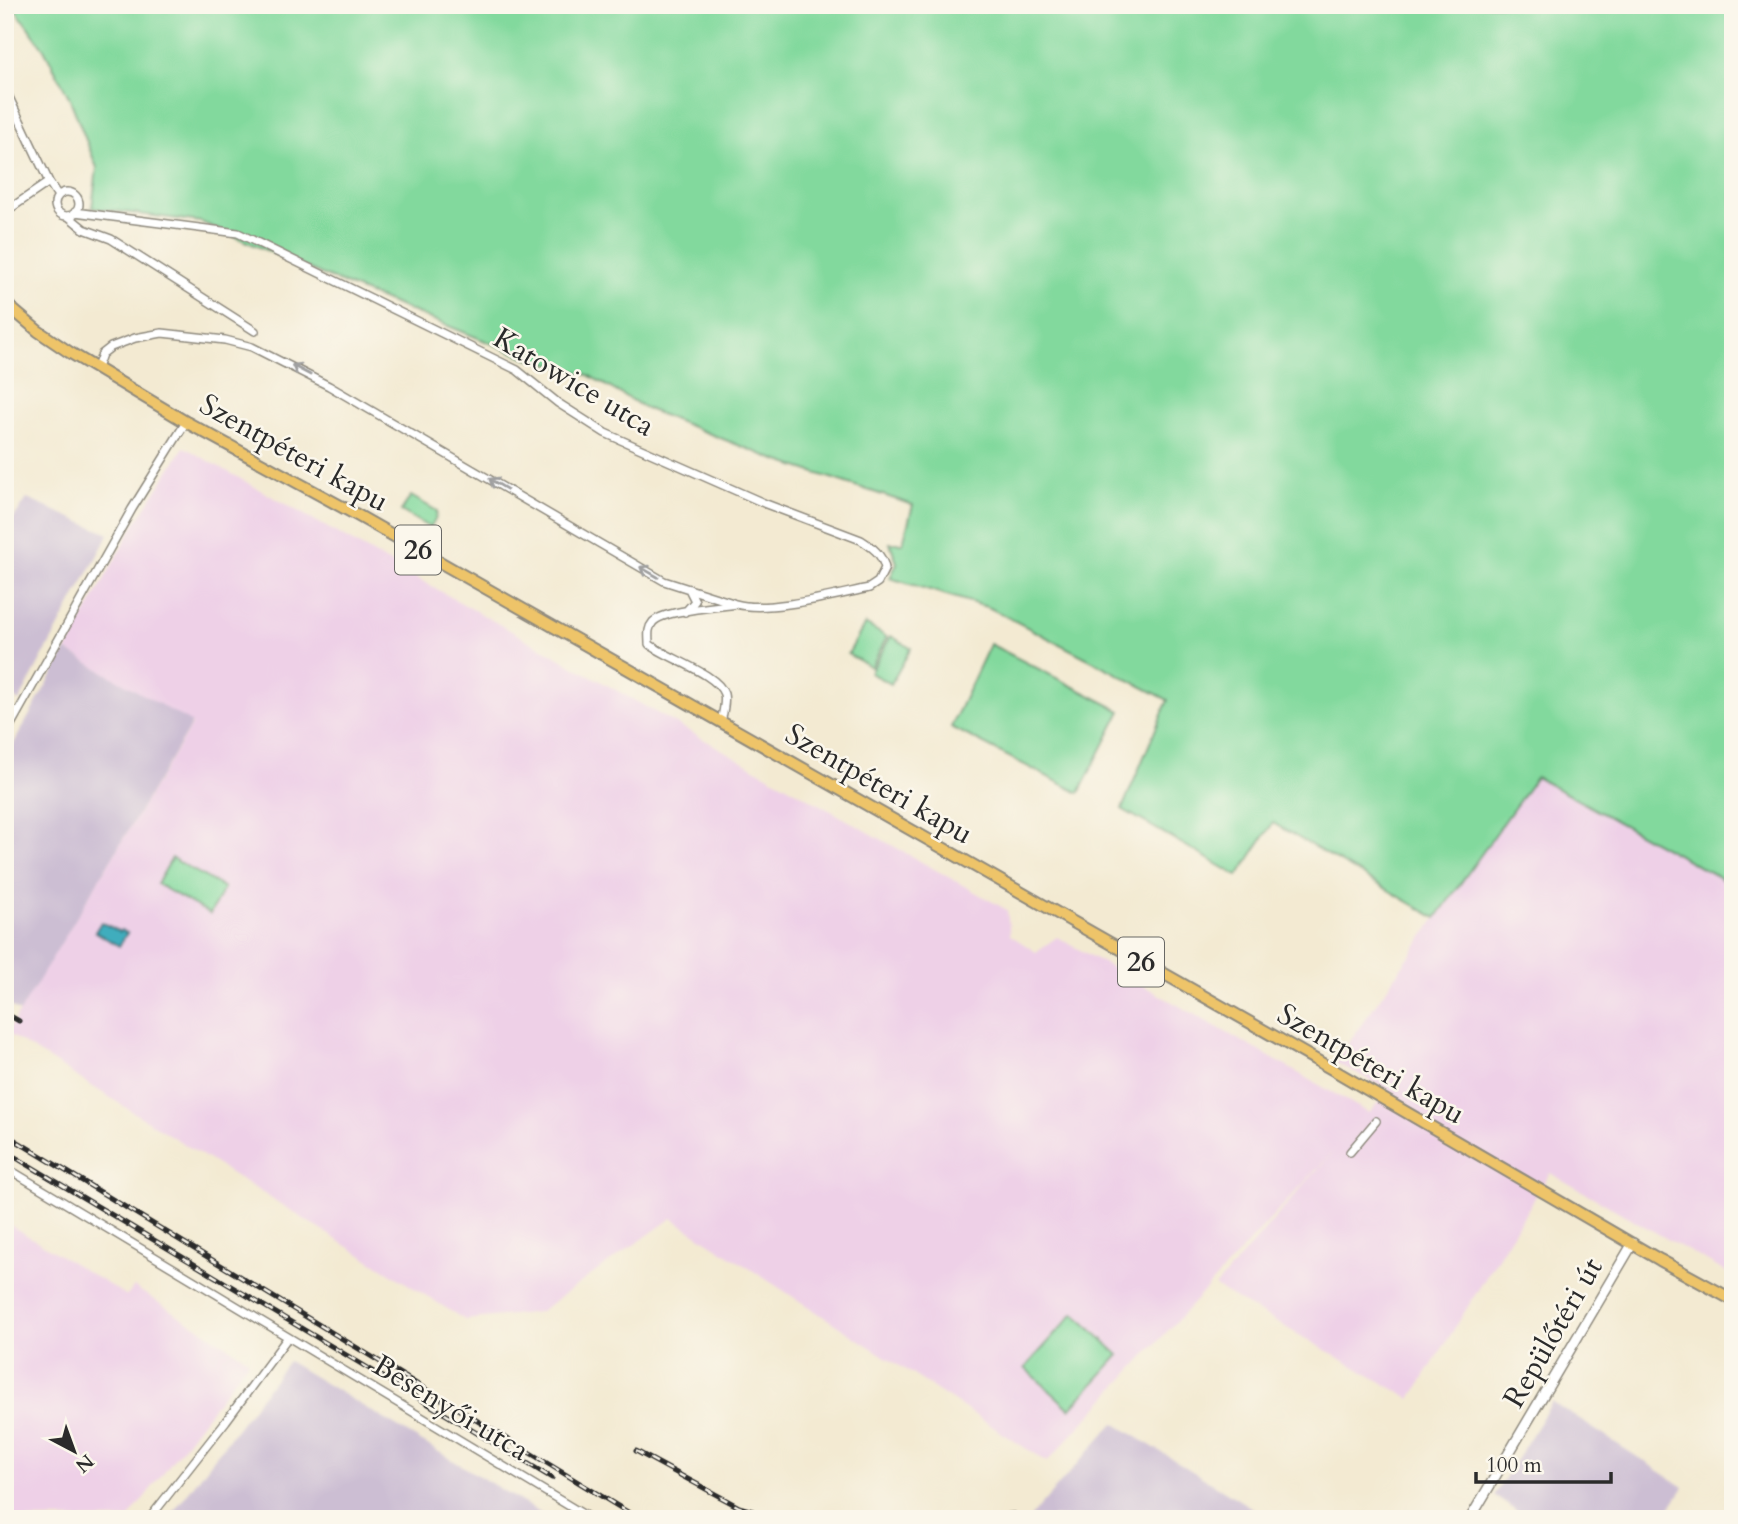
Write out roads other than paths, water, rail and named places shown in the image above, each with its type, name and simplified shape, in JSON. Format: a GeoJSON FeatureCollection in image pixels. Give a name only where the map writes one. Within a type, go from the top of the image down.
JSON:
{"type":"FeatureCollection","features":[{"type":"Feature","properties":{"kind":"main road","name":"Szentpéteri kapu"},"geometry":{"type":"LineString","coordinates":[[5,303],[38,331],[186,422],[357,515],[722,722],[1733,1300]]}},
{"type":"Feature","properties":{"kind":"street"},"geometry":{"type":"LineString","coordinates":[[5,89],[58,197]]}},
{"type":"Feature","properties":{"kind":"street"},"geometry":{"type":"LineString","coordinates":[[5,212],[49,182]]}},
{"type":"Feature","properties":{"kind":"street"},"geometry":{"type":"LineString","coordinates":[[64,192],[75,195],[79,206],[71,214],[60,214],[55,208],[58,197],[64,192]]}},
{"type":"Feature","properties":{"kind":"street"},"geometry":{"type":"LineString","coordinates":[[71,214],[84,229],[111,239],[255,331]]}},
{"type":"Feature","properties":{"kind":"street","name":"Katowice utca"},"geometry":{"type":"LineString","coordinates":[[71,214],[238,233],[517,370],[558,403],[604,433],[766,504],[860,540],[874,549],[883,562],[883,575],[869,588],[797,603],[745,606],[736,604],[664,581],[329,386],[252,347],[225,340],[162,333],[111,346],[102,354],[97,368]]}},
{"type":"Feature","properties":{"kind":"street"},"geometry":{"type":"LineString","coordinates":[[5,735],[132,509],[186,422]]}},
{"type":"Feature","properties":{"kind":"street"},"geometry":{"type":"LineString","coordinates":[[685,612],[695,601],[689,589]]}},
{"type":"Feature","properties":{"kind":"street","name":"Katowice utca"},"geometry":{"type":"LineString","coordinates":[[722,722],[725,699],[716,681],[659,652],[649,644],[648,629],[654,620],[669,614],[736,604]]}},
{"type":"Feature","properties":{"kind":"street"},"geometry":{"type":"LineString","coordinates":[[1350,1152],[1376,1121]]}},
{"type":"Feature","properties":{"kind":"street","name":"Besenyői utca"},"geometry":{"type":"LineString","coordinates":[[6,1169],[592,1519]]}},
{"type":"Feature","properties":{"kind":"street","name":"Repülőtéri út"},"geometry":{"type":"LineString","coordinates":[[1470,1519],[1633,1243]]}},
{"type":"Feature","properties":{"kind":"street"},"geometry":{"type":"LineString","coordinates":[[149,1519],[288,1337]]}},
{"type":"Feature","properties":{"kind":"water"},"geometry":{"type":"Polygon","coordinates":[[[101,922],[127,933],[119,946],[95,932],[101,922]]]}},
{"type":"Feature","properties":{"kind":"railway"},"geometry":{"type":"LineString","coordinates":[[5,1013],[19,1021]]}},
{"type":"Feature","properties":{"kind":"railway"},"geometry":{"type":"LineString","coordinates":[[5,1134],[639,1519]]}},
{"type":"Feature","properties":{"kind":"railway"},"geometry":{"type":"LineString","coordinates":[[5,1151],[552,1478]]}},
{"type":"Feature","properties":{"kind":"railway"},"geometry":{"type":"LineString","coordinates":[[636,1451],[739,1507],[780,1519]]}},
{"type":"Feature","properties":{"kind":"railway"},"geometry":{"type":"LineString","coordinates":[[949,1519],[1013,1514],[1037,1519]]}}]}
